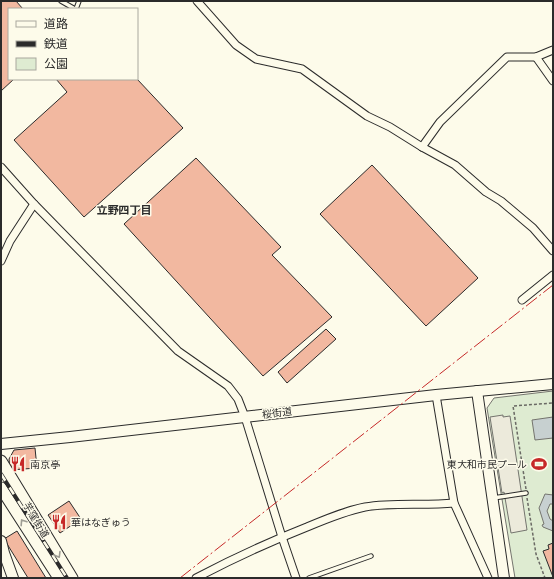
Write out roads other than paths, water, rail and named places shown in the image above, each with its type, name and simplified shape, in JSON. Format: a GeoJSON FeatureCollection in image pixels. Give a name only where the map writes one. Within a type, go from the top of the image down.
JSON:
{"type":"FeatureCollection","features":[{"type":"Feature","properties":{"kind":"main road","name":"芋窪街道"},"geometry":{"type":"LineString","coordinates":[[1,462],[72,578]]}},
{"type":"Feature","properties":{"kind":"main road","name":"芋窪街道"},"geometry":{"type":"LineString","coordinates":[[1,488],[59,578]]}},
{"type":"Feature","properties":{"kind":"street"},"geometry":{"type":"LineString","coordinates":[[197,1],[236,45],[256,59],[302,69],[366,116],[390,127],[455,165],[486,192],[501,201],[533,228],[553,251]]}},
{"type":"Feature","properties":{"kind":"street"},"geometry":{"type":"LineString","coordinates":[[422,147],[440,122],[507,57],[536,57],[553,50]]}},
{"type":"Feature","properties":{"kind":"street"},"geometry":{"type":"LineString","coordinates":[[536,57],[552,78]]}},
{"type":"Feature","properties":{"kind":"street"},"geometry":{"type":"LineString","coordinates":[[1,167],[34,204],[178,351],[228,386],[238,399],[296,578]]}},
{"type":"Feature","properties":{"kind":"street"},"geometry":{"type":"LineString","coordinates":[[1,261],[10,241],[34,204]]}},
{"type":"Feature","properties":{"kind":"street"},"geometry":{"type":"LineString","coordinates":[[522,300],[553,275]]}},
{"type":"Feature","properties":{"kind":"street","name":"桜街道"},"geometry":{"type":"LineString","coordinates":[[1,444],[436,395],[553,384]]}},
{"type":"Feature","properties":{"kind":"street"},"geometry":{"type":"LineString","coordinates":[[477,391],[504,578]]}},
{"type":"Feature","properties":{"kind":"street"},"geometry":{"type":"LineString","coordinates":[[436,395],[454,503],[488,578]]}},
{"type":"Feature","properties":{"kind":"street"},"geometry":{"type":"LineString","coordinates":[[196,578],[235,557],[341,513],[365,507],[454,503]]}},
{"type":"Feature","properties":{"kind":"street"},"geometry":{"type":"LineString","coordinates":[[1,541],[13,578]]}},
{"type":"Feature","properties":{"kind":"lane"},"geometry":{"type":"LineString","coordinates":[[61,1],[73,8]]}},
{"type":"Feature","properties":{"kind":"lane"},"geometry":{"type":"LineString","coordinates":[[492,498],[526,493]]}},
{"type":"Feature","properties":{"kind":"lane"},"geometry":{"type":"LineString","coordinates":[[309,578],[371,556]]}},
{"type":"Feature","properties":{"kind":"railway"},"geometry":{"type":"LineString","coordinates":[[1,474],[67,578]]}},
{"type":"Feature","properties":{"kind":"place","name":"南京亭"},"geometry":{"type":"Point","coordinates":[18,464]}},
{"type":"Feature","properties":{"kind":"place","name":"東大和市民プール"},"geometry":{"type":"Point","coordinates":[539,464]}},
{"type":"Feature","properties":{"kind":"place","name":"華はなぎゅう"},"geometry":{"type":"Point","coordinates":[59,522]}},
{"type":"Feature","properties":{"kind":"district","name":"立野四丁目"},"geometry":{"type":"Point","coordinates":[124,210]}}]}
